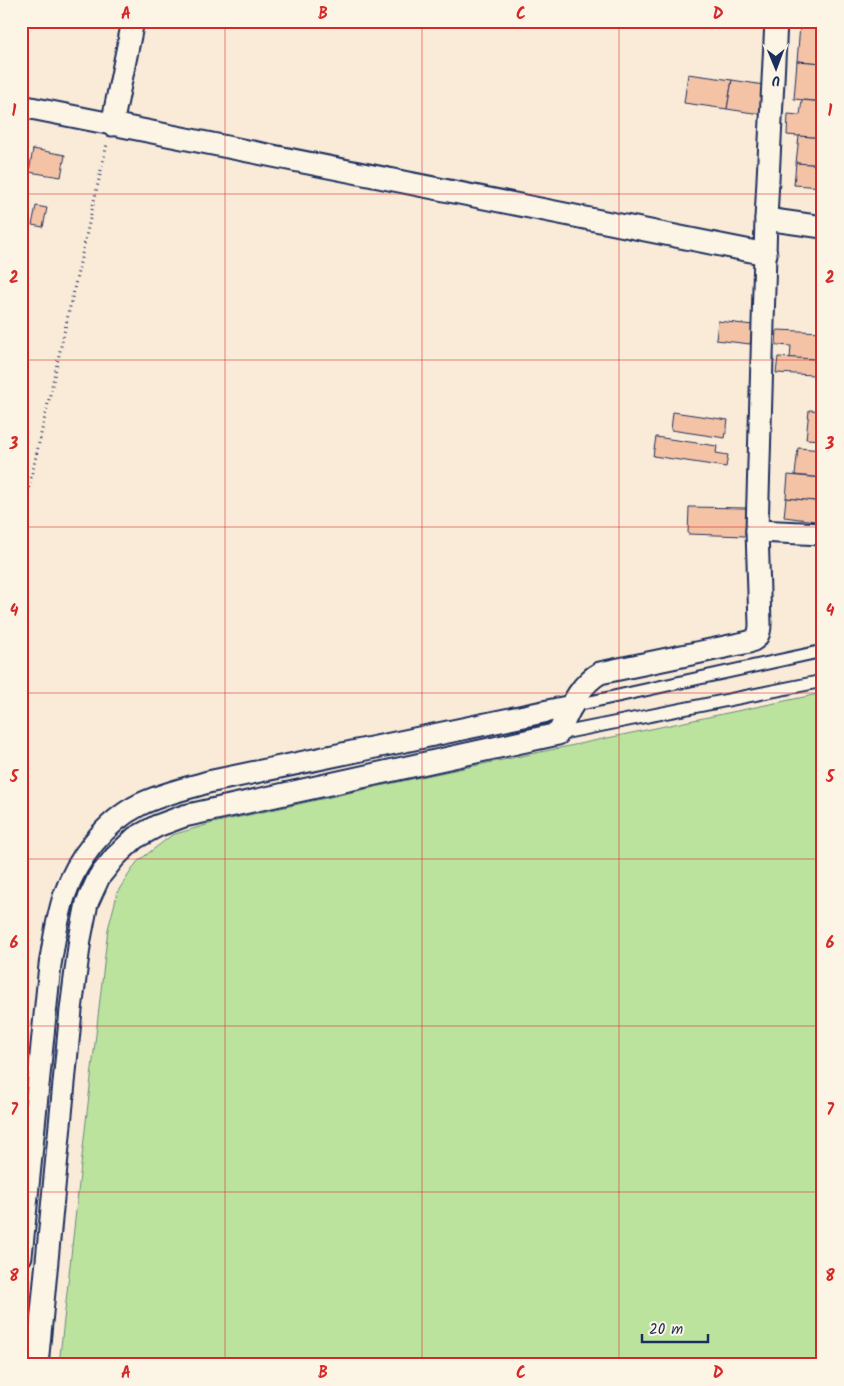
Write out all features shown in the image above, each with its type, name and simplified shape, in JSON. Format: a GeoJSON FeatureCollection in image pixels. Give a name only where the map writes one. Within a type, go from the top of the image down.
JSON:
{"type":"FeatureCollection","features":[{"type":"Feature","properties":{"kind":"street"},"geometry":{"type":"LineString","coordinates":[[112,125],[133,21]]}},
{"type":"Feature","properties":{"kind":"street"},"geometry":{"type":"LineString","coordinates":[[37,1365],[71,1010],[80,939],[87,903],[99,877],[114,857],[135,838],[157,826],[184,816],[558,734],[585,684],[600,672],[754,640],[760,632],[757,531],[766,219],[776,21]]}},
{"type":"Feature","properties":{"kind":"street"},"geometry":{"type":"LineString","coordinates":[[21,106],[766,254]]}},
{"type":"Feature","properties":{"kind":"street"},"geometry":{"type":"LineString","coordinates":[[766,219],[823,227]]}},
{"type":"Feature","properties":{"kind":"street"},"geometry":{"type":"LineString","coordinates":[[757,531],[823,534]]}},
{"type":"Feature","properties":{"kind":"street"},"geometry":{"type":"LineString","coordinates":[[21,1256],[50,965],[56,930],[65,894],[76,868],[93,844],[113,823],[138,806],[168,793],[208,782],[572,706]]}},
{"type":"Feature","properties":{"kind":"lane"},"geometry":{"type":"LineString","coordinates":[[572,706],[823,652]]}},
{"type":"Feature","properties":{"kind":"lane"},"geometry":{"type":"LineString","coordinates":[[558,734],[823,681]]}},
{"type":"Feature","properties":{"kind":"path"},"geometry":{"type":"LineString","coordinates":[[21,522],[112,125]]}},
{"type":"Feature","properties":{"kind":"green space"},"geometry":{"type":"Polygon","coordinates":[[[823,693],[823,1365],[59,1365],[108,929],[118,891],[137,862],[172,835],[213,823],[421,777],[823,693]]]}},
{"type":"Feature","properties":{"kind":"building"},"geometry":{"type":"Polygon","coordinates":[[[800,26],[823,28],[823,63],[797,61],[800,26]]]}},
{"type":"Feature","properties":{"kind":"building"},"geometry":{"type":"Polygon","coordinates":[[[797,61],[823,63],[823,102],[794,99],[797,61]]]}},
{"type":"Feature","properties":{"kind":"building"},"geometry":{"type":"Polygon","coordinates":[[[688,74],[732,80],[727,109],[684,103],[688,74]]]}},
{"type":"Feature","properties":{"kind":"building"},"geometry":{"type":"Polygon","coordinates":[[[732,80],[764,85],[760,114],[727,109],[732,80]]]}},
{"type":"Feature","properties":{"kind":"building"},"geometry":{"type":"Polygon","coordinates":[[[802,100],[823,102],[822,138],[787,135],[788,114],[800,115],[802,100]]]}},
{"type":"Feature","properties":{"kind":"building"},"geometry":{"type":"Polygon","coordinates":[[[799,136],[823,138],[823,165],[796,163],[799,136]]]}},
{"type":"Feature","properties":{"kind":"building"},"geometry":{"type":"Polygon","coordinates":[[[33,149],[65,155],[61,177],[29,172],[33,149]]]}},
{"type":"Feature","properties":{"kind":"building"},"geometry":{"type":"Polygon","coordinates":[[[796,163],[823,165],[823,187],[794,185],[796,163]]]}},
{"type":"Feature","properties":{"kind":"building"},"geometry":{"type":"Polygon","coordinates":[[[36,206],[47,208],[43,227],[32,225],[36,206]]]}},
{"type":"Feature","properties":{"kind":"building"},"geometry":{"type":"Polygon","coordinates":[[[718,321],[753,325],[750,344],[716,340],[718,321]]]}},
{"type":"Feature","properties":{"kind":"building"},"geometry":{"type":"Polygon","coordinates":[[[777,330],[823,332],[823,360],[790,358],[791,346],[776,345],[777,330]]]}},
{"type":"Feature","properties":{"kind":"building"},"geometry":{"type":"Polygon","coordinates":[[[778,357],[815,359],[814,375],[776,373],[778,357]]]}},
{"type":"Feature","properties":{"kind":"building"},"geometry":{"type":"Polygon","coordinates":[[[809,410],[823,411],[823,440],[806,439],[809,410]]]}},
{"type":"Feature","properties":{"kind":"building"},"geometry":{"type":"Polygon","coordinates":[[[673,412],[728,420],[725,438],[671,430],[673,412]]]}},
{"type":"Feature","properties":{"kind":"building"},"geometry":{"type":"Polygon","coordinates":[[[656,437],[717,446],[716,453],[728,455],[726,467],[653,456],[656,437]]]}},
{"type":"Feature","properties":{"kind":"building"},"geometry":{"type":"Polygon","coordinates":[[[798,448],[823,450],[823,478],[795,475],[798,448]]]}},
{"type":"Feature","properties":{"kind":"building"},"geometry":{"type":"Polygon","coordinates":[[[788,475],[823,478],[823,502],[786,498],[788,475]]]}},
{"type":"Feature","properties":{"kind":"building"},"geometry":{"type":"Polygon","coordinates":[[[786,498],[823,502],[823,522],[784,517],[786,498]]]}},
{"type":"Feature","properties":{"kind":"building"},"geometry":{"type":"Polygon","coordinates":[[[689,507],[746,508],[745,536],[688,534],[689,507]]]}}]}
